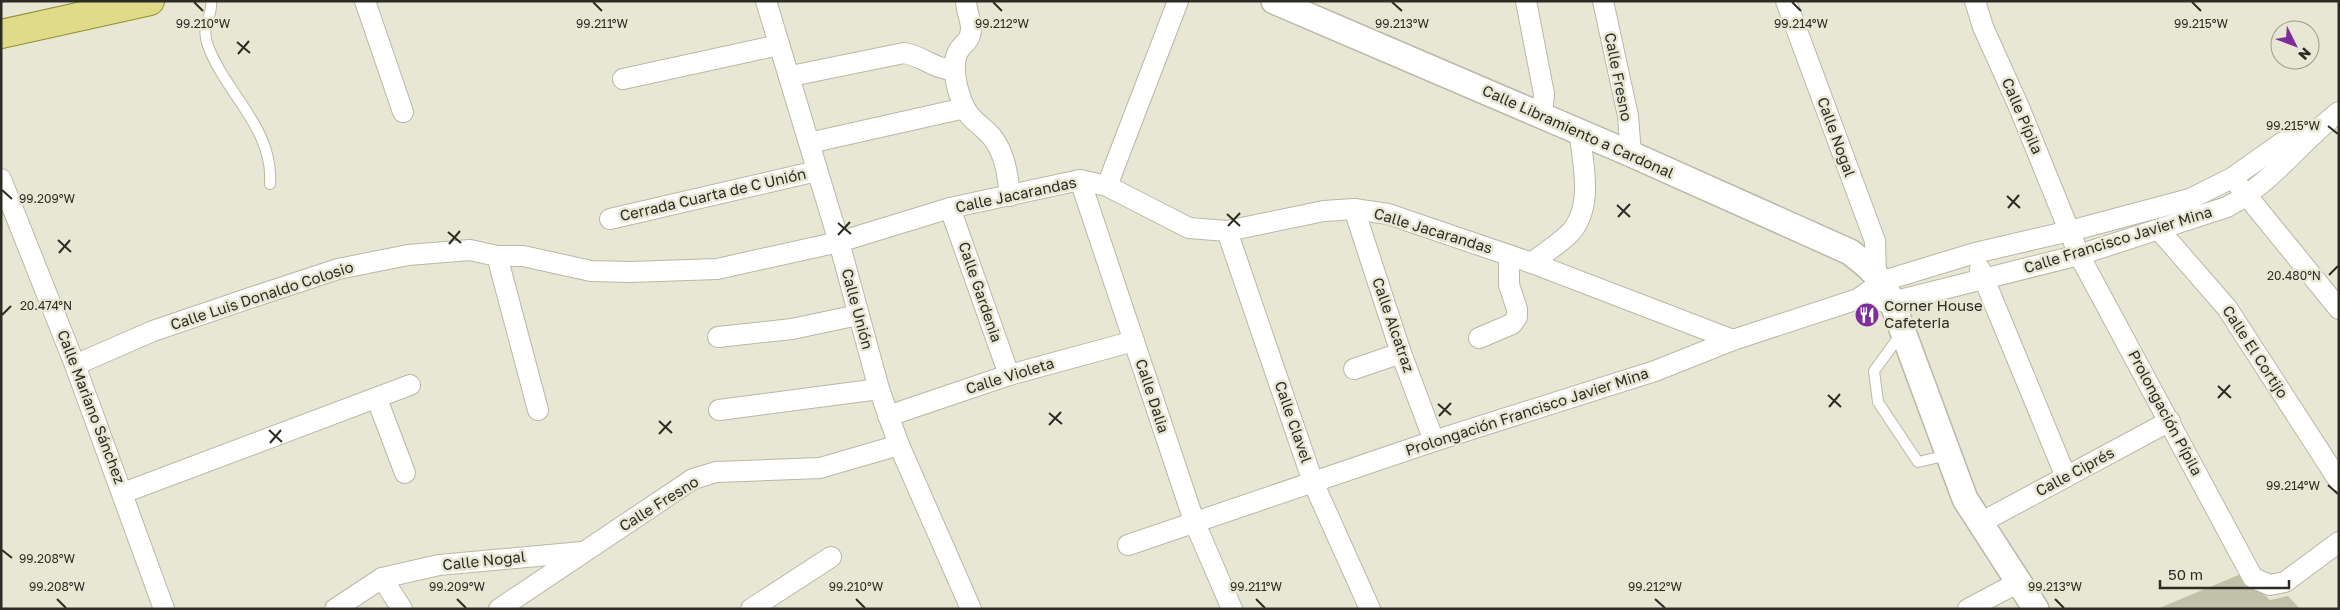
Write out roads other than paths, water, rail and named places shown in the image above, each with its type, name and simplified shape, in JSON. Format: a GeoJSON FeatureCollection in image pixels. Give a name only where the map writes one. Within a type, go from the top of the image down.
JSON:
{"type":"FeatureCollection","features":[{"type":"Feature","properties":{"kind":"main road"},"geometry":{"type":"LineString","coordinates":[[1,34],[150,1]]}},
{"type":"Feature","properties":{"kind":"street"},"geometry":{"type":"LineString","coordinates":[[365,1],[403,112]]}},
{"type":"Feature","properties":{"kind":"street","name":"Calle Unión"},"geometry":{"type":"LineString","coordinates":[[766,1],[791,76],[888,416],[971,609]]}},
{"type":"Feature","properties":{"kind":"street"},"geometry":{"type":"LineString","coordinates":[[966,1],[966,11],[972,24],[970,36],[958,52],[955,70],[961,100],[972,121],[992,137],[1001,153],[1008,177],[1010,196]]}},
{"type":"Feature","properties":{"kind":"street"},"geometry":{"type":"LineString","coordinates":[[1107,186],[1178,1]]}},
{"type":"Feature","properties":{"kind":"street"},"geometry":{"type":"LineString","coordinates":[[1526,1],[1544,94],[1542,115]]}},
{"type":"Feature","properties":{"kind":"street","name":"Calle Fresno"},"geometry":{"type":"LineString","coordinates":[[1603,1],[1628,116],[1631,154]]}},
{"type":"Feature","properties":{"kind":"street","name":"Calle Nogal"},"geometry":{"type":"LineString","coordinates":[[1786,1],[1875,241],[1884,286]]}},
{"type":"Feature","properties":{"kind":"street","name":"Calle Pípila"},"geometry":{"type":"LineString","coordinates":[[1975,1],[1983,27],[2019,107],[2070,231]]}},
{"type":"Feature","properties":{"kind":"street","name":"Calle Libramiento a Cardonal"},"geometry":{"type":"LineString","coordinates":[[1276,2],[1580,131],[1850,252],[1884,286]]}},
{"type":"Feature","properties":{"kind":"street"},"geometry":{"type":"LineString","coordinates":[[622,79],[780,45]]}},
{"type":"Feature","properties":{"kind":"street"},"geometry":{"type":"LineString","coordinates":[[791,76],[904,53],[916,55],[944,70],[955,70]]}},
{"type":"Feature","properties":{"kind":"street"},"geometry":{"type":"LineString","coordinates":[[809,143],[965,108]]}},
{"type":"Feature","properties":{"kind":"street","name":"Calle Francisco Javier Mina"},"geometry":{"type":"LineString","coordinates":[[1884,286],[1984,280],[2160,231],[2227,207],[2248,196],[2318,129],[2339,112]]}},
{"type":"Feature","properties":{"kind":"street","name":"Calle Francisco Javier Mina"},"geometry":{"type":"LineString","coordinates":[[1884,286],[1975,253],[2070,231],[2190,199],[2232,178],[2283,142],[2318,129]]}},
{"type":"Feature","properties":{"kind":"street"},"geometry":{"type":"LineString","coordinates":[[1532,263],[1570,234],[1583,208],[1585,186],[1580,131]]}},
{"type":"Feature","properties":{"kind":"street","name":"Cerrada Cuarta de C Unión"},"geometry":{"type":"LineString","coordinates":[[610,219],[817,171]]}},
{"type":"Feature","properties":{"kind":"street"},"geometry":{"type":"LineString","coordinates":[[2232,178],[2339,309]]}},
{"type":"Feature","properties":{"kind":"street","name":"Calle Mariano Sánchez"},"geometry":{"type":"LineString","coordinates":[[1,179],[75,365],[164,609]]}},
{"type":"Feature","properties":{"kind":"street","name":"Calle Jacarandas"},"geometry":{"type":"LineString","coordinates":[[839,242],[950,208],[1080,180],[1107,186],[1189,228],[1227,230],[1324,211],[1354,209],[1388,214],[1509,255],[1733,340]]}},
{"type":"Feature","properties":{"kind":"street","name":"Calle Dalia"},"geometry":{"type":"LineString","coordinates":[[1080,180],[1194,521],[1232,609]]}},
{"type":"Feature","properties":{"kind":"street","name":"Calle Gardenia"},"geometry":{"type":"LineString","coordinates":[[950,208],[1009,375]]}},
{"type":"Feature","properties":{"kind":"street","name":"Calle Alcatraz"},"geometry":{"type":"LineString","coordinates":[[1354,209],[1401,353],[1434,440]]}},
{"type":"Feature","properties":{"kind":"street","name":"Calle Clavel"},"geometry":{"type":"LineString","coordinates":[[1227,230],[1313,482],[1370,609]]}},
{"type":"Feature","properties":{"kind":"street","name":"Prolongación Pípila"},"geometry":{"type":"LineString","coordinates":[[2070,231],[2079,255],[2253,578],[2270,585],[2285,582],[2339,542]]}},
{"type":"Feature","properties":{"kind":"street","name":"Calle El Cortijo"},"geometry":{"type":"LineString","coordinates":[[2160,231],[2227,308],[2339,481]]}},
{"type":"Feature","properties":{"kind":"street","name":"Calle Luis Donaldo Colosio"},"geometry":{"type":"LineString","coordinates":[[75,365],[153,331],[338,269],[417,254],[470,250],[498,256],[523,256],[591,271],[630,272],[717,269],[839,242]]}},
{"type":"Feature","properties":{"kind":"street"},"geometry":{"type":"LineString","coordinates":[[1975,253],[1984,280],[2066,477]]}},
{"type":"Feature","properties":{"kind":"street"},"geometry":{"type":"LineString","coordinates":[[1479,338],[1512,324],[1517,317],[1517,309],[1509,285],[1509,255]]}},
{"type":"Feature","properties":{"kind":"street"},"geometry":{"type":"LineString","coordinates":[[498,256],[538,410]]}},
{"type":"Feature","properties":{"kind":"street"},"geometry":{"type":"LineString","coordinates":[[1884,286],[1903,331],[1966,499],[2036,609]]}},
{"type":"Feature","properties":{"kind":"street","name":"Prolongación Francisco Javier Mina"},"geometry":{"type":"LineString","coordinates":[[1128,545],[1434,440],[1655,372],[1733,340],[1858,299],[1884,286]]}},
{"type":"Feature","properties":{"kind":"street"},"geometry":{"type":"LineString","coordinates":[[718,337],[792,329],[858,315]]}},
{"type":"Feature","properties":{"kind":"street","name":"Calle Violeta"},"geometry":{"type":"LineString","coordinates":[[888,416],[1009,375],[1134,341]]}},
{"type":"Feature","properties":{"kind":"street"},"geometry":{"type":"LineString","coordinates":[[1354,369],[1401,353]]}},
{"type":"Feature","properties":{"kind":"street"},"geometry":{"type":"LineString","coordinates":[[123,493],[315,419],[410,385]]}},
{"type":"Feature","properties":{"kind":"street"},"geometry":{"type":"LineString","coordinates":[[718,410],[879,389]]}},
{"type":"Feature","properties":{"kind":"street"},"geometry":{"type":"LineString","coordinates":[[377,398],[405,473]]}},
{"type":"Feature","properties":{"kind":"street","name":"Calle Ciprés"},"geometry":{"type":"LineString","coordinates":[[1980,523],[2170,421]]}},
{"type":"Feature","properties":{"kind":"street","name":"Calle Fresno"},"geometry":{"type":"LineString","coordinates":[[499,609],[693,479],[716,472],[820,468],[899,444]]}},
{"type":"Feature","properties":{"kind":"street","name":"Calle Nogal"},"geometry":{"type":"LineString","coordinates":[[335,609],[382,578],[439,565],[584,552]]}},
{"type":"Feature","properties":{"kind":"street"},"geometry":{"type":"LineString","coordinates":[[751,609],[831,557]]}},
{"type":"Feature","properties":{"kind":"street"},"geometry":{"type":"LineString","coordinates":[[382,578],[402,609]]}},
{"type":"Feature","properties":{"kind":"street"},"geometry":{"type":"LineString","coordinates":[[1968,609],[2019,582]]}},
{"type":"Feature","properties":{"kind":"lane"},"geometry":{"type":"LineString","coordinates":[[212,1],[212,7],[204,26],[207,45],[232,92],[259,130],[271,166],[270,184]]}},
{"type":"Feature","properties":{"kind":"lane"},"geometry":{"type":"LineString","coordinates":[[1903,331],[1874,371],[1878,402],[1918,462],[1949,454]]}},
{"type":"Feature","properties":{"kind":"place","name":"Corner House Cafeteria"},"geometry":{"type":"Point","coordinates":[1867,315]}}]}
